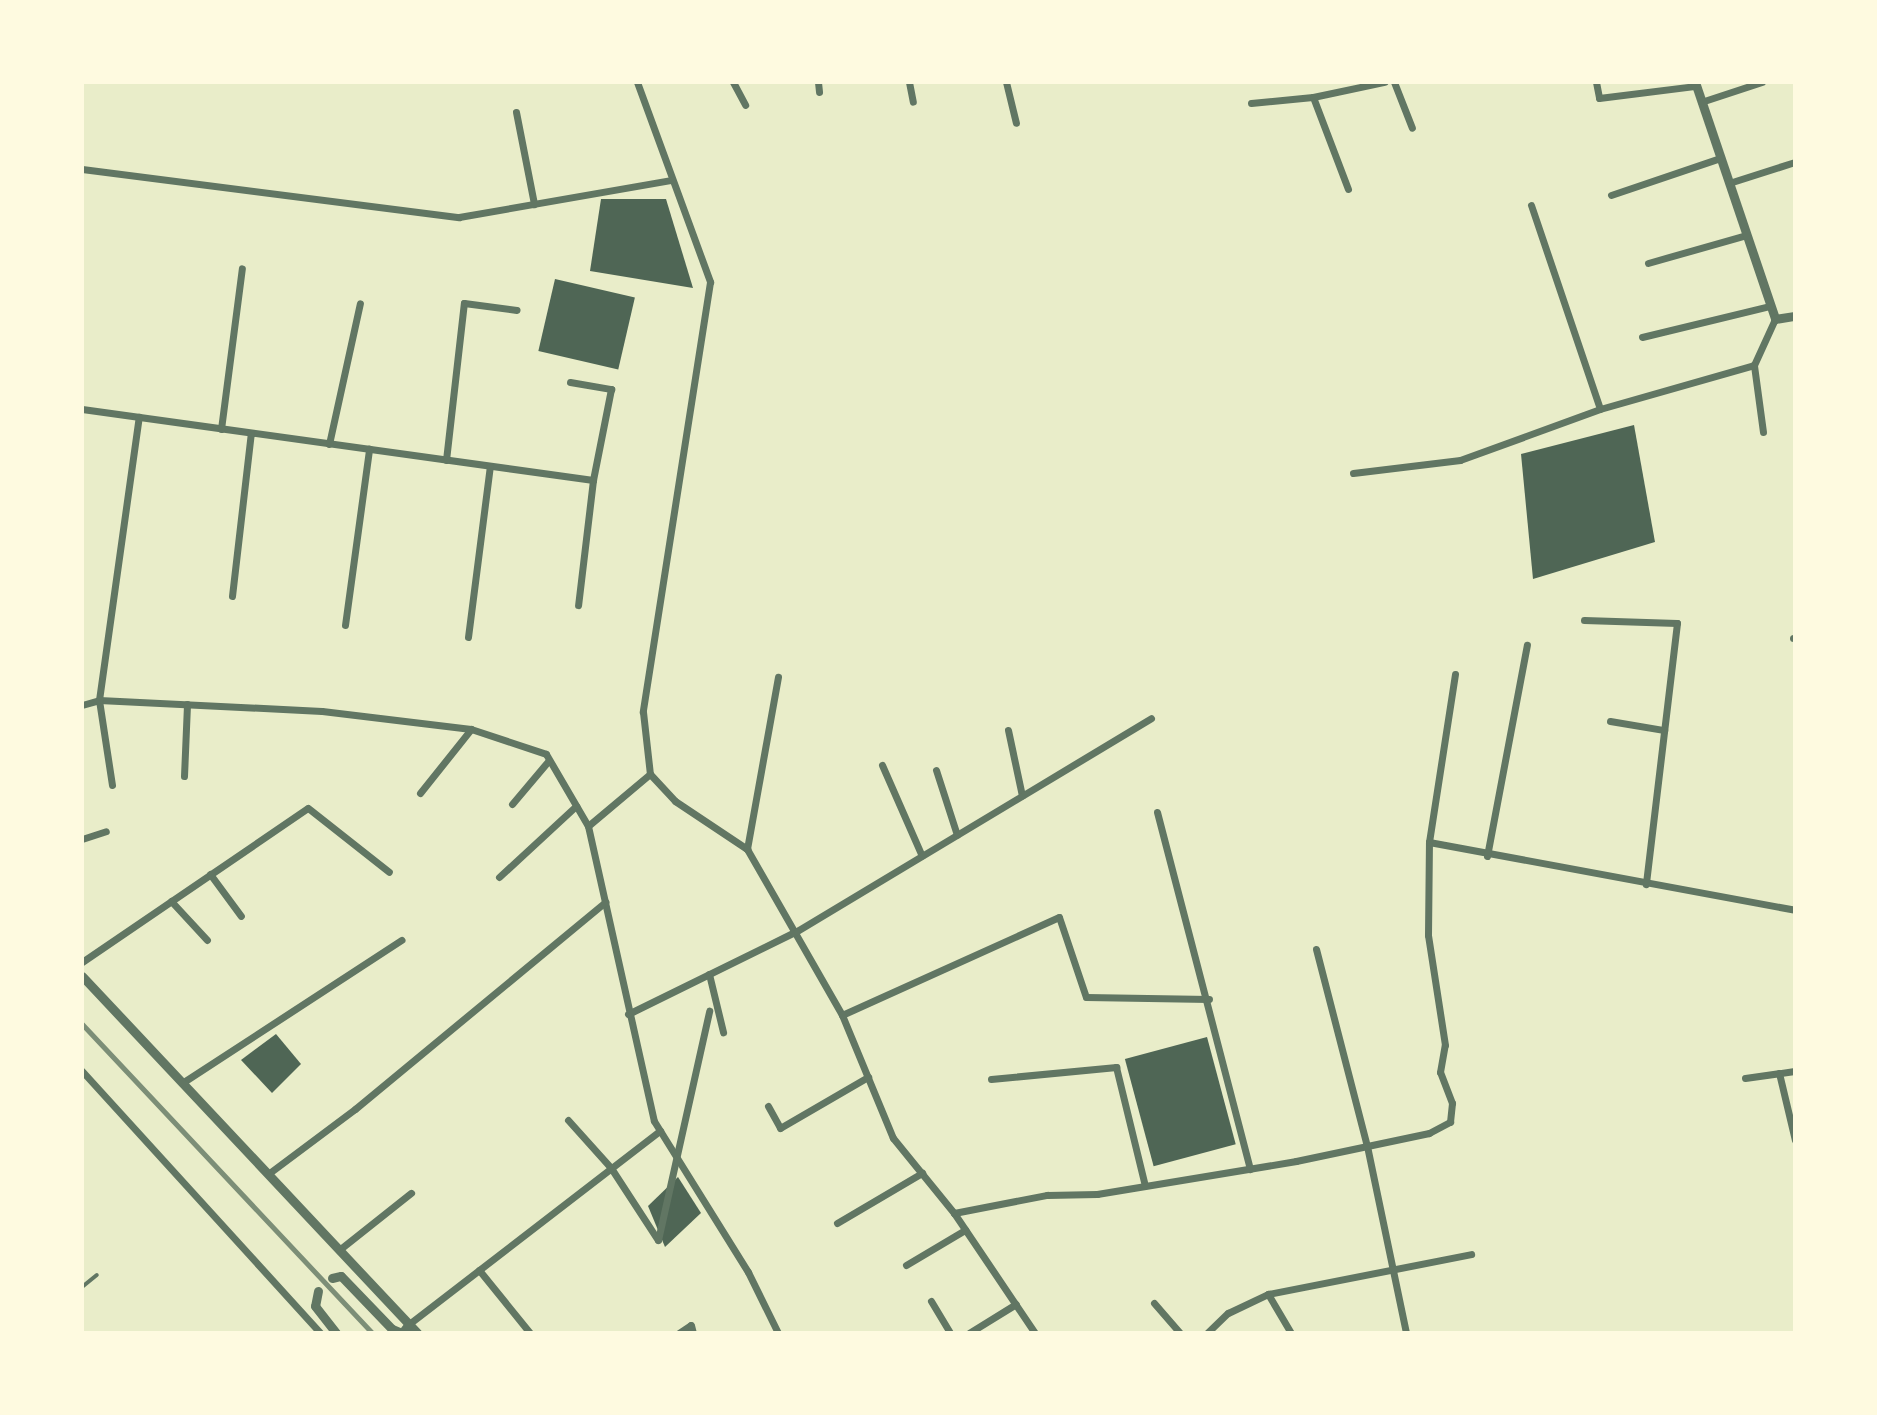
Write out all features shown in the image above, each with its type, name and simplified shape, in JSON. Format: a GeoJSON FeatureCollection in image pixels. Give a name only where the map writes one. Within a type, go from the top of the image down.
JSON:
{"type":"FeatureCollection","features":[{"type":"Feature","properties":{"kind":"street"},"geometry":{"type":"LineString","coordinates":[[637,82],[710,282],[643,712],[650,774],[675,801],[747,849],[797,931],[842,1015],[893,1138],[954,1213],[1035,1333]]}},
{"type":"Feature","properties":{"kind":"street"},"geometry":{"type":"LineString","coordinates":[[733,82],[745,105]]}},
{"type":"Feature","properties":{"kind":"street"},"geometry":{"type":"LineString","coordinates":[[818,82],[819,92]]}},
{"type":"Feature","properties":{"kind":"street"},"geometry":{"type":"LineString","coordinates":[[909,82],[913,102]]}},
{"type":"Feature","properties":{"kind":"street"},"geometry":{"type":"LineString","coordinates":[[1006,82],[1016,123]]}},
{"type":"Feature","properties":{"kind":"street"},"geometry":{"type":"LineString","coordinates":[[1251,103],[1313,97],[1384,82]]}},
{"type":"Feature","properties":{"kind":"street"},"geometry":{"type":"LineString","coordinates":[[1394,82],[1412,128]]}},
{"type":"Feature","properties":{"kind":"street"},"geometry":{"type":"LineString","coordinates":[[1596,82],[1599,98],[1695,84],[1775,319],[1754,365],[1763,432]]}},
{"type":"Feature","properties":{"kind":"street"},"geometry":{"type":"LineString","coordinates":[[1701,102],[1762,82]]}},
{"type":"Feature","properties":{"kind":"street"},"geometry":{"type":"LineString","coordinates":[[1313,97],[1348,189]]}},
{"type":"Feature","properties":{"kind":"street"},"geometry":{"type":"LineString","coordinates":[[516,112],[534,204]]}},
{"type":"Feature","properties":{"kind":"street"},"geometry":{"type":"LineString","coordinates":[[1611,195],[1720,158]]}},
{"type":"Feature","properties":{"kind":"street"},"geometry":{"type":"LineString","coordinates":[[1729,183],[1795,162]]}},
{"type":"Feature","properties":{"kind":"street"},"geometry":{"type":"LineString","coordinates":[[82,169],[459,217],[672,180]]}},
{"type":"Feature","properties":{"kind":"street"},"geometry":{"type":"LineString","coordinates":[[1531,205],[1600,409]]}},
{"type":"Feature","properties":{"kind":"street"},"geometry":{"type":"LineString","coordinates":[[1648,263],[1746,235]]}},
{"type":"Feature","properties":{"kind":"street"},"geometry":{"type":"LineString","coordinates":[[221,429],[242,268]]}},
{"type":"Feature","properties":{"kind":"street"},"geometry":{"type":"LineString","coordinates":[[329,444],[360,303]]}},
{"type":"Feature","properties":{"kind":"street"},"geometry":{"type":"LineString","coordinates":[[446,460],[464,303],[517,310]]}},
{"type":"Feature","properties":{"kind":"street"},"geometry":{"type":"LineString","coordinates":[[1642,337],[1770,306]]}},
{"type":"Feature","properties":{"kind":"street"},"geometry":{"type":"LineString","coordinates":[[1775,319],[1795,316]]}},
{"type":"Feature","properties":{"kind":"street"},"geometry":{"type":"LineString","coordinates":[[1353,473],[1460,460],[1600,409],[1754,365]]}},
{"type":"Feature","properties":{"kind":"street"},"geometry":{"type":"LineString","coordinates":[[570,382],[611,389],[593,480],[578,605]]}},
{"type":"Feature","properties":{"kind":"street"},"geometry":{"type":"LineString","coordinates":[[82,409],[593,480]]}},
{"type":"Feature","properties":{"kind":"street"},"geometry":{"type":"LineString","coordinates":[[112,785],[99,700],[139,417]]}},
{"type":"Feature","properties":{"kind":"street"},"geometry":{"type":"LineString","coordinates":[[232,596],[251,433]]}},
{"type":"Feature","properties":{"kind":"street"},"geometry":{"type":"LineString","coordinates":[[345,625],[369,449]]}},
{"type":"Feature","properties":{"kind":"street"},"geometry":{"type":"LineString","coordinates":[[468,637],[490,466]]}},
{"type":"Feature","properties":{"kind":"street"},"geometry":{"type":"LineString","coordinates":[[1584,620],[1677,623],[1646,884]]}},
{"type":"Feature","properties":{"kind":"street"},"geometry":{"type":"LineString","coordinates":[[1487,856],[1527,645]]}},
{"type":"Feature","properties":{"kind":"street"},"geometry":{"type":"LineString","coordinates":[[954,1213],[1047,1195],[1145,1186],[1250,1169],[1429,1133],[1450,1122],[1454,1113],[1440,1072],[1445,1045],[1428,935],[1429,842],[1455,674]]}},
{"type":"Feature","properties":{"kind":"street"},"geometry":{"type":"LineString","coordinates":[[747,849],[778,677]]}},
{"type":"Feature","properties":{"kind":"street"},"geometry":{"type":"LineString","coordinates":[[82,705],[99,700],[322,711],[471,729],[516,742],[549,760],[588,826],[628,1014],[660,1131],[748,1272],[778,1333]]}},
{"type":"Feature","properties":{"kind":"street"},"geometry":{"type":"LineString","coordinates":[[184,776],[187,704]]}},
{"type":"Feature","properties":{"kind":"street"},"geometry":{"type":"LineString","coordinates":[[628,1014],[797,931],[1151,718]]}},
{"type":"Feature","properties":{"kind":"street"},"geometry":{"type":"LineString","coordinates":[[1610,721],[1664,730]]}},
{"type":"Feature","properties":{"kind":"street"},"geometry":{"type":"LineString","coordinates":[[420,793],[471,729]]}},
{"type":"Feature","properties":{"kind":"street"},"geometry":{"type":"LineString","coordinates":[[1008,730],[1022,796]]}},
{"type":"Feature","properties":{"kind":"street"},"geometry":{"type":"LineString","coordinates":[[512,804],[549,760]]}},
{"type":"Feature","properties":{"kind":"street"},"geometry":{"type":"LineString","coordinates":[[882,765],[922,856]]}},
{"type":"Feature","properties":{"kind":"street"},"geometry":{"type":"LineString","coordinates":[[936,770],[957,835]]}},
{"type":"Feature","properties":{"kind":"street"},"geometry":{"type":"LineString","coordinates":[[588,826],[650,774]]}},
{"type":"Feature","properties":{"kind":"street"},"geometry":{"type":"LineString","coordinates":[[499,877],[576,806]]}},
{"type":"Feature","properties":{"kind":"street"},"geometry":{"type":"LineString","coordinates":[[82,962],[308,808],[389,872]]}},
{"type":"Feature","properties":{"kind":"street"},"geometry":{"type":"LineString","coordinates":[[1157,812],[1209,999],[1250,1169]]}},
{"type":"Feature","properties":{"kind":"street"},"geometry":{"type":"LineString","coordinates":[[82,839],[106,831]]}},
{"type":"Feature","properties":{"kind":"street"},"geometry":{"type":"LineString","coordinates":[[1429,842],[1487,856],[1795,910]]}},
{"type":"Feature","properties":{"kind":"street"},"geometry":{"type":"LineString","coordinates":[[210,874],[241,916]]}},
{"type":"Feature","properties":{"kind":"street"},"geometry":{"type":"LineString","coordinates":[[171,901],[207,940]]}},
{"type":"Feature","properties":{"kind":"street"},"geometry":{"type":"LineString","coordinates":[[268,1174],[355,1109],[605,902]]}},
{"type":"Feature","properties":{"kind":"street"},"geometry":{"type":"LineString","coordinates":[[842,1015],[1059,917],[1086,997],[1209,999]]}},
{"type":"Feature","properties":{"kind":"street"},"geometry":{"type":"LineString","coordinates":[[182,1083],[401,940]]}},
{"type":"Feature","properties":{"kind":"street"},"geometry":{"type":"LineString","coordinates":[[1316,949],[1367,1146],[1406,1333]]}},
{"type":"Feature","properties":{"kind":"street"},"geometry":{"type":"LineString","coordinates":[[709,974],[723,1032]]}},
{"type":"Feature","properties":{"kind":"street"},"geometry":{"type":"LineString","coordinates":[[82,976],[417,1333]]}},
{"type":"Feature","properties":{"kind":"street"},"geometry":{"type":"LineString","coordinates":[[568,1120],[611,1168],[658,1240],[709,1011]]}},
{"type":"Feature","properties":{"kind":"street"},"geometry":{"type":"LineString","coordinates":[[991,1079],[1116,1067],[1145,1186]]}},
{"type":"Feature","properties":{"kind":"street"},"geometry":{"type":"LineString","coordinates":[[82,1071],[320,1333]]}},
{"type":"Feature","properties":{"kind":"street"},"geometry":{"type":"LineString","coordinates":[[1745,1078],[1795,1071]]}},
{"type":"Feature","properties":{"kind":"street"},"geometry":{"type":"LineString","coordinates":[[1779,1073],[1795,1140]]}},
{"type":"Feature","properties":{"kind":"street"},"geometry":{"type":"LineString","coordinates":[[768,1106],[780,1128],[868,1077]]}},
{"type":"Feature","properties":{"kind":"street"},"geometry":{"type":"LineString","coordinates":[[332,1278],[341,1276],[392,1329],[402,1333],[409,1324],[660,1131]]}},
{"type":"Feature","properties":{"kind":"street"},"geometry":{"type":"LineString","coordinates":[[837,1223],[922,1173]]}},
{"type":"Feature","properties":{"kind":"street"},"geometry":{"type":"LineString","coordinates":[[339,1250],[411,1193]]}},
{"type":"Feature","properties":{"kind":"street"},"geometry":{"type":"LineString","coordinates":[[906,1265],[965,1230]]}},
{"type":"Feature","properties":{"kind":"street"},"geometry":{"type":"LineString","coordinates":[[1207,1333],[1228,1313],[1268,1294],[1471,1254]]}},
{"type":"Feature","properties":{"kind":"street"},"geometry":{"type":"LineString","coordinates":[[479,1270],[530,1333]]}},
{"type":"Feature","properties":{"kind":"street"},"geometry":{"type":"LineString","coordinates":[[318,1291],[315,1306],[336,1333]]}},
{"type":"Feature","properties":{"kind":"street"},"geometry":{"type":"LineString","coordinates":[[1268,1294],[1291,1333]]}},
{"type":"Feature","properties":{"kind":"street"},"geometry":{"type":"LineString","coordinates":[[931,1301],[950,1333]]}},
{"type":"Feature","properties":{"kind":"street"},"geometry":{"type":"LineString","coordinates":[[1154,1303],[1180,1333]]}},
{"type":"Feature","properties":{"kind":"street"},"geometry":{"type":"LineString","coordinates":[[969,1333],[1016,1304]]}},
{"type":"Feature","properties":{"kind":"street"},"geometry":{"type":"LineString","coordinates":[[679,1333],[691,1325],[693,1333]]}},
{"type":"Feature","properties":{"kind":"lane"},"geometry":{"type":"LineString","coordinates":[[82,1287],[97,1275]]}},
{"type":"Feature","properties":{"kind":"building"},"geometry":{"type":"Polygon","coordinates":[[[601,199],[666,199],[693,288],[590,271],[601,199]]]}},
{"type":"Feature","properties":{"kind":"building"},"geometry":{"type":"Polygon","coordinates":[[[555,279],[635,297],[618,370],[538,351],[555,279]]]}},
{"type":"Feature","properties":{"kind":"building"},"geometry":{"type":"Polygon","coordinates":[[[1634,425],[1655,542],[1533,579],[1521,454],[1634,425]]]}},
{"type":"Feature","properties":{"kind":"building"},"geometry":{"type":"Polygon","coordinates":[[[276,1034],[301,1064],[272,1093],[241,1060],[276,1034]]]}},
{"type":"Feature","properties":{"kind":"building"},"geometry":{"type":"Polygon","coordinates":[[[1207,1037],[1236,1144],[1154,1166],[1125,1059],[1207,1037]]]}},
{"type":"Feature","properties":{"kind":"building"},"geometry":{"type":"Polygon","coordinates":[[[678,1177],[701,1213],[665,1247],[648,1206],[678,1177]]]}},
{"type":"Feature","properties":{"kind":"railway"},"geometry":{"type":"LineString","coordinates":[[82,1024],[372,1333]]}}]}
